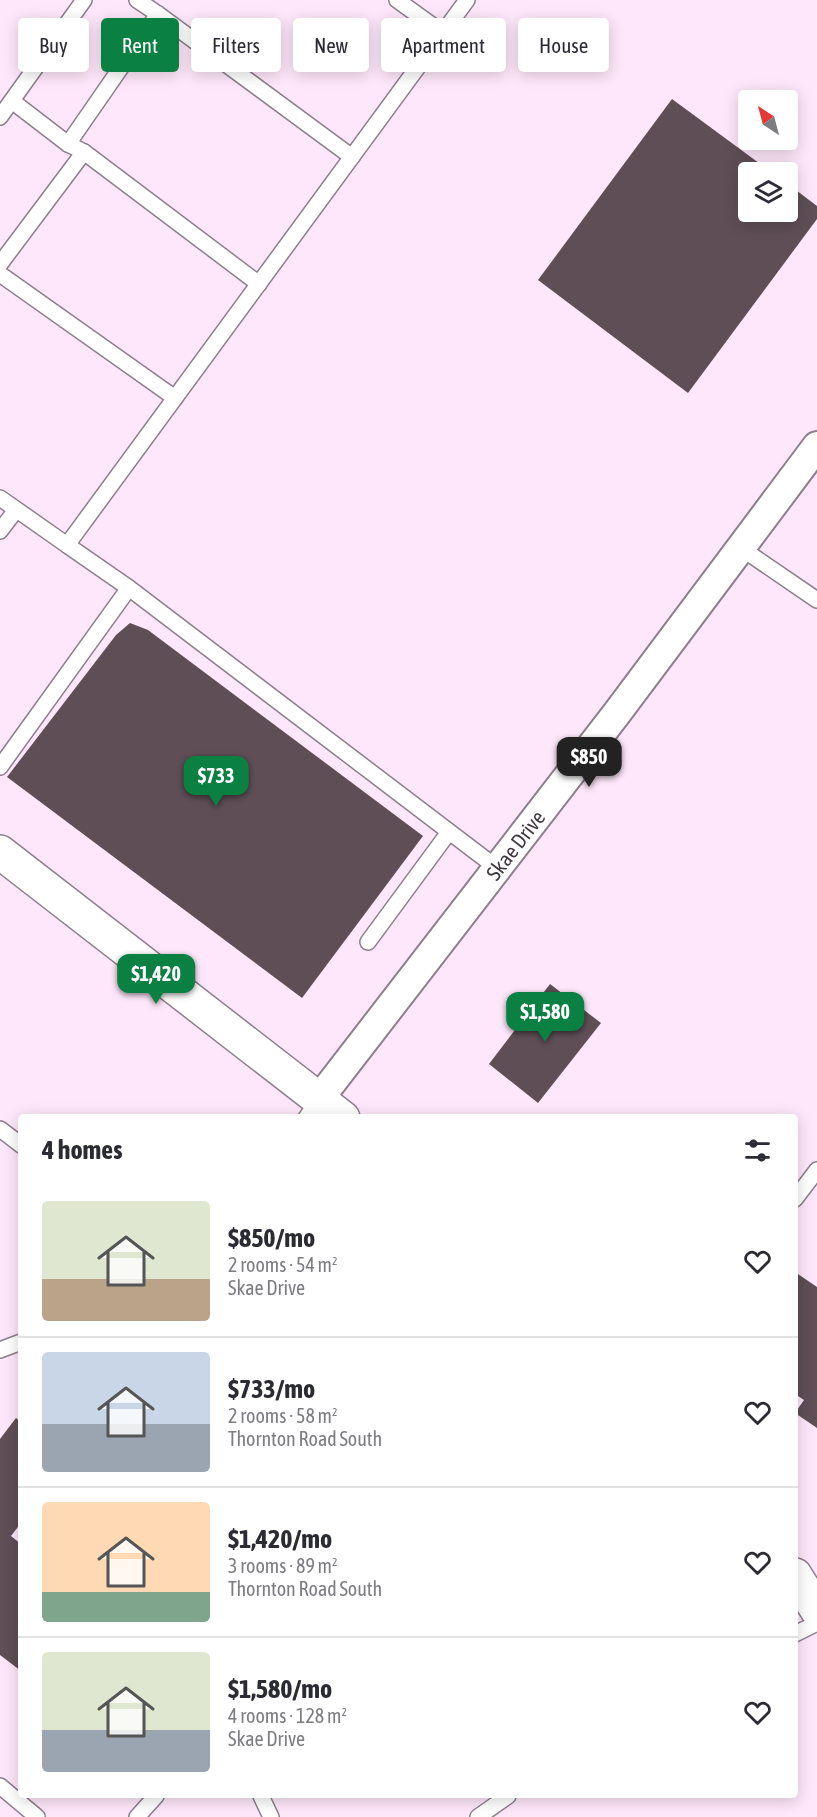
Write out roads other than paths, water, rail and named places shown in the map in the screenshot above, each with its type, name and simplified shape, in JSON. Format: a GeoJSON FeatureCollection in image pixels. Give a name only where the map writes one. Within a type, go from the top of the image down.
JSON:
{"type":"FeatureCollection","features":[{"type":"Feature","properties":{"kind":"street","name":"Skae Drive"},"geometry":{"type":"LineString","coordinates":[[323,1111],[498,868],[817,446]]}},
{"type":"Feature","properties":{"kind":"street"},"geometry":{"type":"LineString","coordinates":[[0,852],[323,1111]]}},
{"type":"Feature","properties":{"kind":"street"},"geometry":{"type":"LineString","coordinates":[[798,1580],[817,1610]]}},
{"type":"Feature","properties":{"kind":"lane"},"geometry":{"type":"LineString","coordinates":[[0,117],[84,0]]}},
{"type":"Feature","properties":{"kind":"lane"},"geometry":{"type":"LineString","coordinates":[[137,0],[352,157]]}},
{"type":"Feature","properties":{"kind":"lane"},"geometry":{"type":"LineString","coordinates":[[397,0],[422,18]]}},
{"type":"Feature","properties":{"kind":"lane"},"geometry":{"type":"LineString","coordinates":[[454,18],[467,0]]}},
{"type":"Feature","properties":{"kind":"lane"},"geometry":{"type":"LineString","coordinates":[[68,144],[158,14]]}},
{"type":"Feature","properties":{"kind":"lane"},"geometry":{"type":"LineString","coordinates":[[67,545],[414,72]]}},
{"type":"Feature","properties":{"kind":"lane"},"geometry":{"type":"LineString","coordinates":[[12,100],[68,144],[84,152],[259,284]]}},
{"type":"Feature","properties":{"kind":"lane"},"geometry":{"type":"LineString","coordinates":[[0,264],[84,152]]}},
{"type":"Feature","properties":{"kind":"lane"},"geometry":{"type":"LineString","coordinates":[[0,274],[175,398]]}},
{"type":"Feature","properties":{"kind":"lane"},"geometry":{"type":"LineString","coordinates":[[0,498],[129,588],[498,868]]}},
{"type":"Feature","properties":{"kind":"lane"},"geometry":{"type":"LineString","coordinates":[[0,531],[16,510]]}},
{"type":"Feature","properties":{"kind":"lane"},"geometry":{"type":"LineString","coordinates":[[741,548],[817,600]]}},
{"type":"Feature","properties":{"kind":"lane"},"geometry":{"type":"LineString","coordinates":[[0,766],[129,588]]}},
{"type":"Feature","properties":{"kind":"lane"},"geometry":{"type":"LineString","coordinates":[[368,942],[450,832]]}},
{"type":"Feature","properties":{"kind":"lane"},"geometry":{"type":"LineString","coordinates":[[0,1129],[18,1143]]}},
{"type":"Feature","properties":{"kind":"lane"},"geometry":{"type":"LineString","coordinates":[[798,1195],[817,1170]]}},
{"type":"Feature","properties":{"kind":"lane"},"geometry":{"type":"LineString","coordinates":[[0,1350],[18,1343]]}},
{"type":"Feature","properties":{"kind":"lane"},"geometry":{"type":"LineString","coordinates":[[798,1632],[817,1623]]}},
{"type":"Feature","properties":{"kind":"lane"},"geometry":{"type":"LineString","coordinates":[[0,1786],[38,1817]]}},
{"type":"Feature","properties":{"kind":"lane"},"geometry":{"type":"LineString","coordinates":[[137,1817],[154,1798]]}},
{"type":"Feature","properties":{"kind":"lane"},"geometry":{"type":"LineString","coordinates":[[262,1798],[271,1817]]}},
{"type":"Feature","properties":{"kind":"lane"},"geometry":{"type":"LineString","coordinates":[[478,1817],[505,1798]]}}]}
